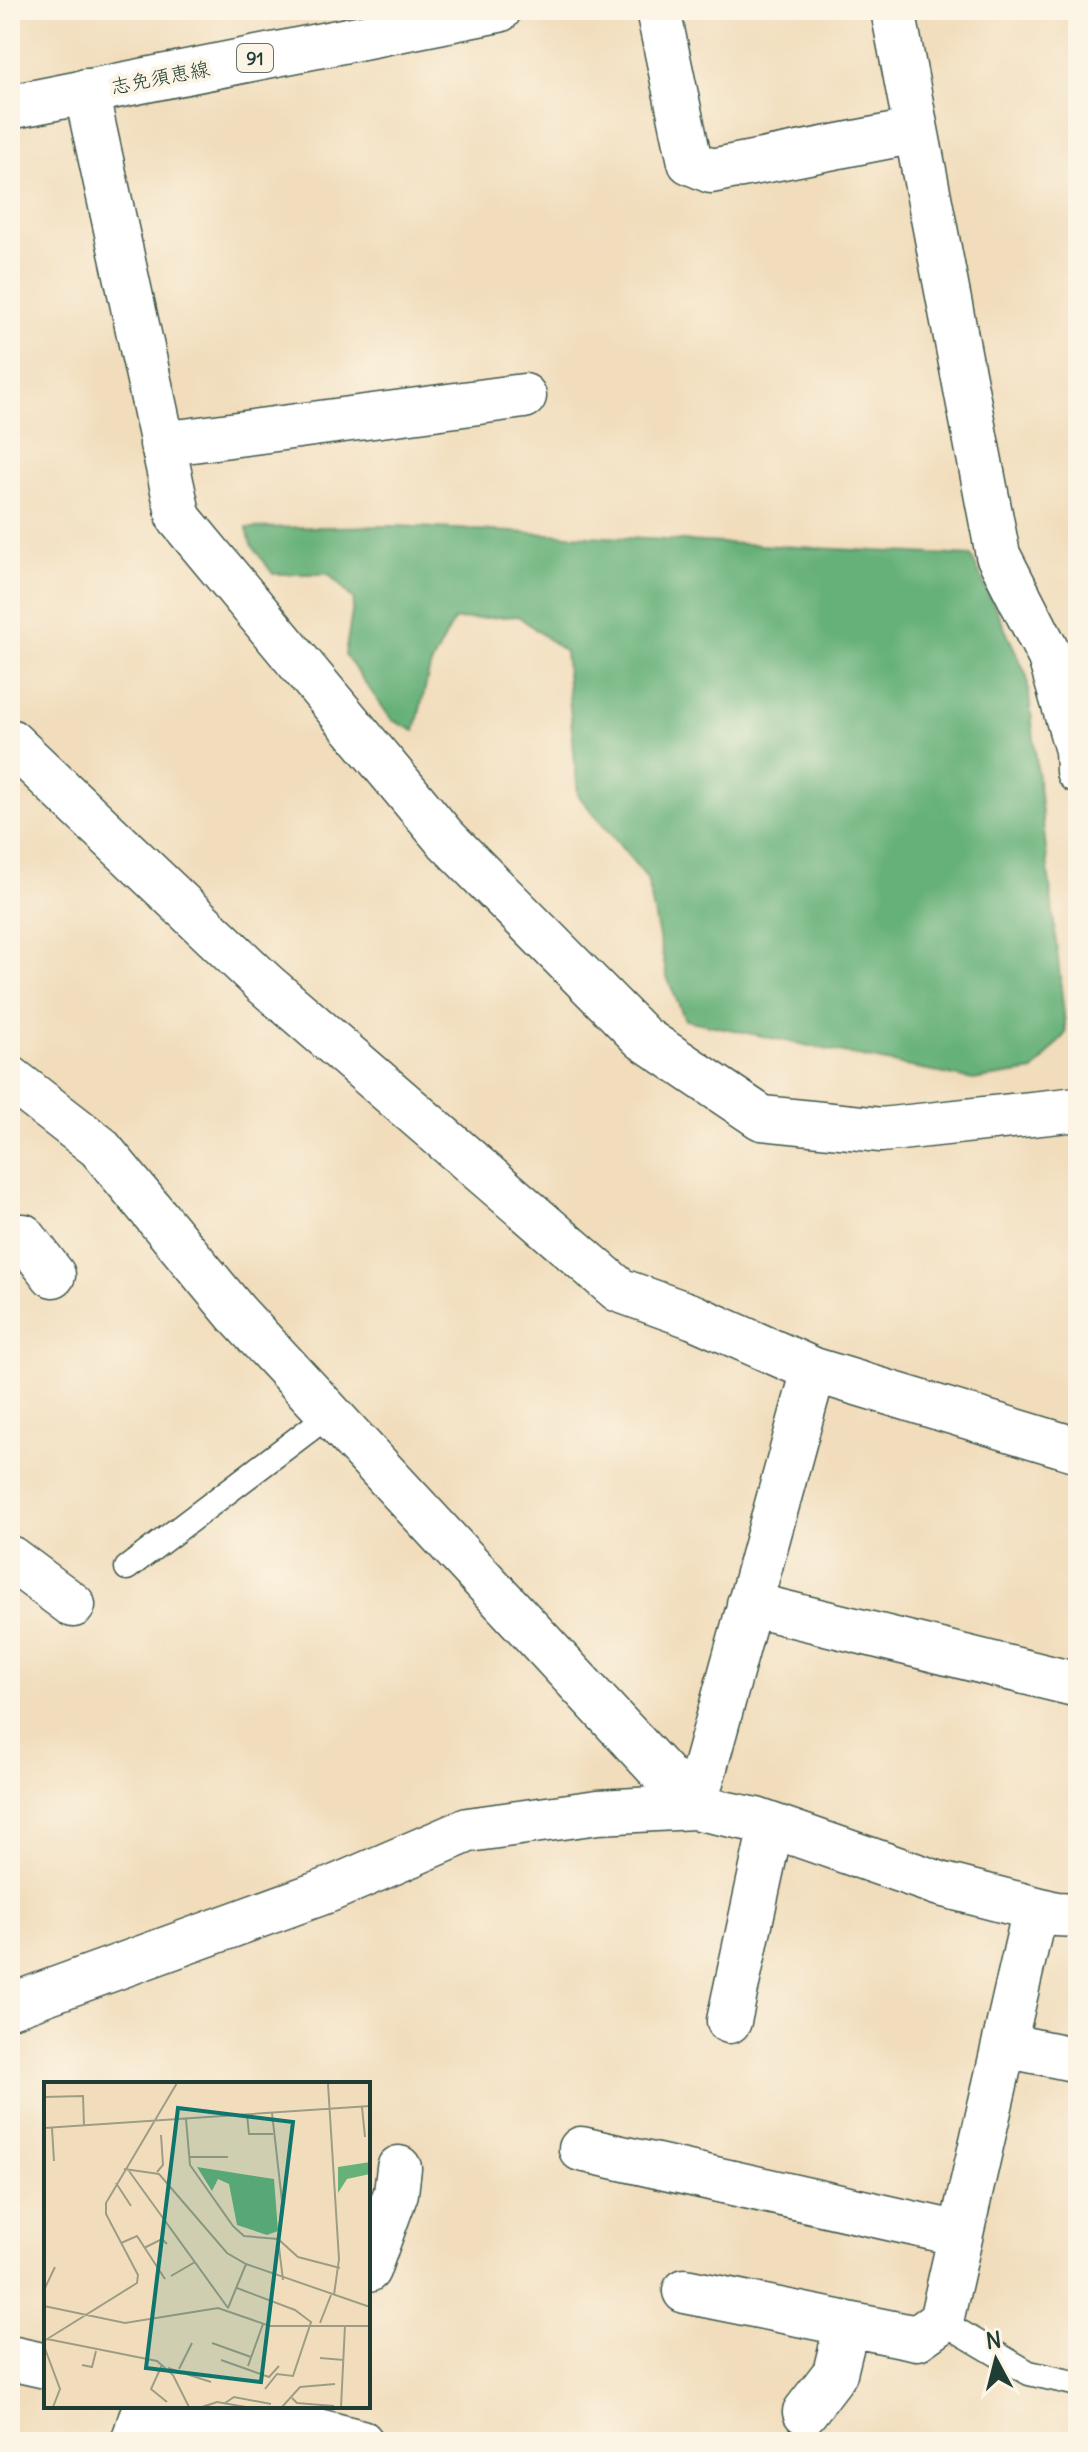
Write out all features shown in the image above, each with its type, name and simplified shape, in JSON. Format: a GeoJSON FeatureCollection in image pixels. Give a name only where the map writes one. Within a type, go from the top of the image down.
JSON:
{"type":"FeatureCollection","features":[{"type":"Feature","properties":{"kind":"street","name":"志免須恵線"},"geometry":{"type":"LineString","coordinates":[[10,107],[499,10]]}},
{"type":"Feature","properties":{"kind":"street"},"geometry":{"type":"LineString","coordinates":[[658,10],[690,162],[711,171],[916,131]]}},
{"type":"Feature","properties":{"kind":"street"},"geometry":{"type":"LineString","coordinates":[[893,10],[998,555],[1050,657],[1077,750],[1078,771]]}},
{"type":"Feature","properties":{"kind":"street"},"geometry":{"type":"LineString","coordinates":[[86,91],[179,518],[444,837],[643,1038],[762,1118],[881,1130],[1078,1109]]}},
{"type":"Feature","properties":{"kind":"street"},"geometry":{"type":"LineString","coordinates":[[162,444],[524,396]]}},
{"type":"Feature","properties":{"kind":"street"},"geometry":{"type":"LineString","coordinates":[[10,741],[265,984],[619,1290],[694,1317],[814,1370],[1078,1450]]}},
{"type":"Feature","properties":{"kind":"street"},"geometry":{"type":"LineString","coordinates":[[11,1081],[99,1147],[236,1313],[694,1807]]}},
{"type":"Feature","properties":{"kind":"street"},"geometry":{"type":"LineString","coordinates":[[10,1236],[23,1236],[53,1275]]}},
{"type":"Feature","properties":{"kind":"street"},"geometry":{"type":"LineString","coordinates":[[694,1807],[814,1370]]}},
{"type":"Feature","properties":{"kind":"street"},"geometry":{"type":"LineString","coordinates":[[10,1558],[73,1605]]}},
{"type":"Feature","properties":{"kind":"street"},"geometry":{"type":"LineString","coordinates":[[749,1604],[1078,1685]]}},
{"type":"Feature","properties":{"kind":"street"},"geometry":{"type":"LineString","coordinates":[[10,2006],[329,1890],[468,1830],[598,1812],[694,1807],[771,1826],[940,1884],[1035,1909],[1078,1915]]}},
{"type":"Feature","properties":{"kind":"street"},"geometry":{"type":"LineString","coordinates":[[729,2021],[771,1826]]}},
{"type":"Feature","properties":{"kind":"street"},"geometry":{"type":"LineString","coordinates":[[685,2291],[917,2338],[941,2321],[1035,1909]]}},
{"type":"Feature","properties":{"kind":"street"},"geometry":{"type":"LineString","coordinates":[[1004,2045],[1078,2060]]}},
{"type":"Feature","properties":{"kind":"street"},"geometry":{"type":"LineString","coordinates":[[581,2149],[960,2234]]}},
{"type":"Feature","properties":{"kind":"street"},"geometry":{"type":"LineString","coordinates":[[370,2264],[396,2193],[399,2168]]}},
{"type":"Feature","properties":{"kind":"street"},"geometry":{"type":"LineString","coordinates":[[805,2412],[835,2373],[847,2324]]}},
{"type":"Feature","properties":{"kind":"street"},"geometry":{"type":"LineString","coordinates":[[10,2358],[44,2366]]}},
{"type":"Feature","properties":{"kind":"street"},"geometry":{"type":"LineString","coordinates":[[133,2442],[144,2408]]}},
{"type":"Feature","properties":{"kind":"street"},"geometry":{"type":"LineString","coordinates":[[156,2408],[209,2436],[237,2419],[315,2418],[361,2442]]}},
{"type":"Feature","properties":{"kind":"lane"},"geometry":{"type":"LineString","coordinates":[[127,1568],[330,1414]]}},
{"type":"Feature","properties":{"kind":"lane"},"geometry":{"type":"LineString","coordinates":[[941,2321],[1029,2373],[1078,2384]]}},
{"type":"Feature","properties":{"kind":"green space"},"geometry":{"type":"Polygon","coordinates":[[[396,526],[971,556],[1027,676],[1066,1033],[1034,1071],[973,1080],[685,1020],[667,977],[647,878],[578,795],[565,652],[518,616],[454,620],[430,667],[415,731],[392,720],[345,655],[354,600],[329,574],[273,574],[251,544],[247,528],[396,526]]]}}]}
